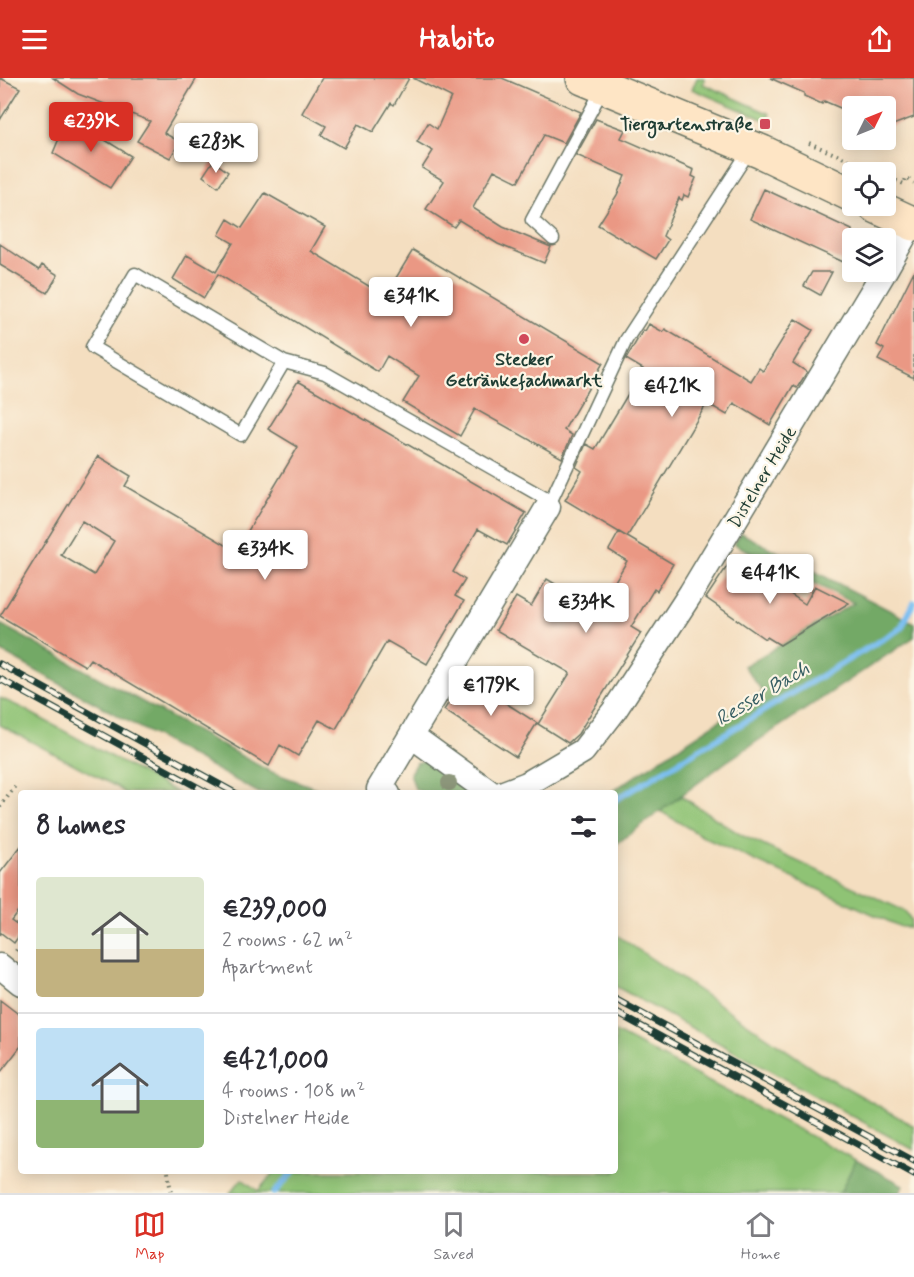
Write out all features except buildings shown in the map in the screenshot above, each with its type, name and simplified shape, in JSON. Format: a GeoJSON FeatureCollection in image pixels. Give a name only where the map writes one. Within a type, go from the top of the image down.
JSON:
{"type":"FeatureCollection","features":[{"type":"Feature","properties":{"kind":"main road"},"geometry":{"type":"LineString","coordinates":[[593,82],[751,147],[842,190]]}},
{"type":"Feature","properties":{"kind":"main road"},"geometry":{"type":"LineString","coordinates":[[896,215],[913,222]]}},
{"type":"Feature","properties":{"kind":"street","name":"Distelner Heide"},"geometry":{"type":"LineString","coordinates":[[896,252],[913,222]]}},
{"type":"Feature","properties":{"kind":"street","name":"Distelner Heide"},"geometry":{"type":"LineString","coordinates":[[511,790],[527,784],[583,751],[614,711],[692,593],[878,282]]}},
{"type":"Feature","properties":{"kind":"street"},"geometry":{"type":"LineString","coordinates":[[381,790],[379,789],[549,504]]}},
{"type":"Feature","properties":{"kind":"street"},"geometry":{"type":"LineString","coordinates":[[412,736],[486,790]]}},
{"type":"Feature","properties":{"kind":"street"},"geometry":{"type":"LineString","coordinates":[[0,966],[18,980]]}},
{"type":"Feature","properties":{"kind":"lane"},"geometry":{"type":"LineString","coordinates":[[552,239],[532,220],[593,82]]}},
{"type":"Feature","properties":{"kind":"lane"},"geometry":{"type":"LineString","coordinates":[[284,362],[241,435],[92,347],[135,274],[284,362],[325,373],[549,504],[626,340],[751,147]]}},
{"type":"Feature","properties":{"kind":"path"},"geometry":{"type":"LineString","coordinates":[[896,181],[904,184],[906,178],[914,183]]}},
{"type":"Feature","properties":{"kind":"path"},"geometry":{"type":"LineString","coordinates":[[0,807],[15,787]]}},
{"type":"Feature","properties":{"kind":"path"},"geometry":{"type":"LineString","coordinates":[[168,1174],[171,1193]]}},
{"type":"Feature","properties":{"kind":"green space"},"geometry":{"type":"Polygon","coordinates":[[[697,78],[705,78],[703,84],[770,114],[767,121],[692,89],[697,78]]]}},
{"type":"Feature","properties":{"kind":"green space"},"geometry":{"type":"Polygon","coordinates":[[[741,533],[914,623],[914,637],[726,762],[618,843],[618,790],[614,790],[763,692],[744,666],[854,603],[734,544],[741,533]]]}},
{"type":"Feature","properties":{"kind":"green space"},"geometry":{"type":"Polygon","coordinates":[[[0,624],[269,771],[321,790],[254,790],[0,651],[0,624]]]}},
{"type":"Feature","properties":{"kind":"green space"},"geometry":{"type":"Polygon","coordinates":[[[0,698],[172,790],[121,790],[0,725],[0,698]]]}},
{"type":"Feature","properties":{"kind":"green space"},"geometry":{"type":"Polygon","coordinates":[[[427,760],[466,790],[415,789],[410,773],[416,763],[427,760]]]}},
{"type":"Feature","properties":{"kind":"green space"},"geometry":{"type":"Polygon","coordinates":[[[681,796],[741,835],[905,911],[911,920],[910,927],[901,927],[705,838],[660,811],[681,796]]]}},
{"type":"Feature","properties":{"kind":"green space"},"geometry":{"type":"Polygon","coordinates":[[[618,936],[819,1072],[914,1126],[914,1150],[618,988],[618,936]]]}},
{"type":"Feature","properties":{"kind":"green space"},"geometry":{"type":"Polygon","coordinates":[[[618,1034],[856,1160],[840,1193],[230,1193],[242,1179],[258,1191],[272,1174],[618,1174],[618,1034]]]}},
{"type":"Feature","properties":{"kind":"green space"},"geometry":{"type":"Polygon","coordinates":[[[856,1160],[903,1185],[899,1193],[840,1193],[856,1160]]]}},
{"type":"Feature","properties":{"kind":"waterway","name":"Resser Bach"},"geometry":{"type":"LineString","coordinates":[[618,798],[901,628],[914,603]]}},
{"type":"Feature","properties":{"kind":"waterway","name":"Resser Bach"},"geometry":{"type":"LineString","coordinates":[[274,1193],[291,1174]]}},
{"type":"Feature","properties":{"kind":"railway"},"geometry":{"type":"LineString","coordinates":[[0,664],[230,790]]}},
{"type":"Feature","properties":{"kind":"railway"},"geometry":{"type":"LineString","coordinates":[[0,679],[203,790]]}},
{"type":"Feature","properties":{"kind":"railway"},"geometry":{"type":"LineString","coordinates":[[618,1001],[914,1161]]}},
{"type":"Feature","properties":{"kind":"railway"},"geometry":{"type":"LineString","coordinates":[[618,1014],[914,1175]]}},
{"type":"Feature","properties":{"kind":"place","name":"Tiergartenstraße"},"geometry":{"type":"Point","coordinates":[765,124]}},
{"type":"Feature","properties":{"kind":"place","name":"Stecker Getränkefachmarkt"},"geometry":{"type":"Point","coordinates":[524,339]}}]}
